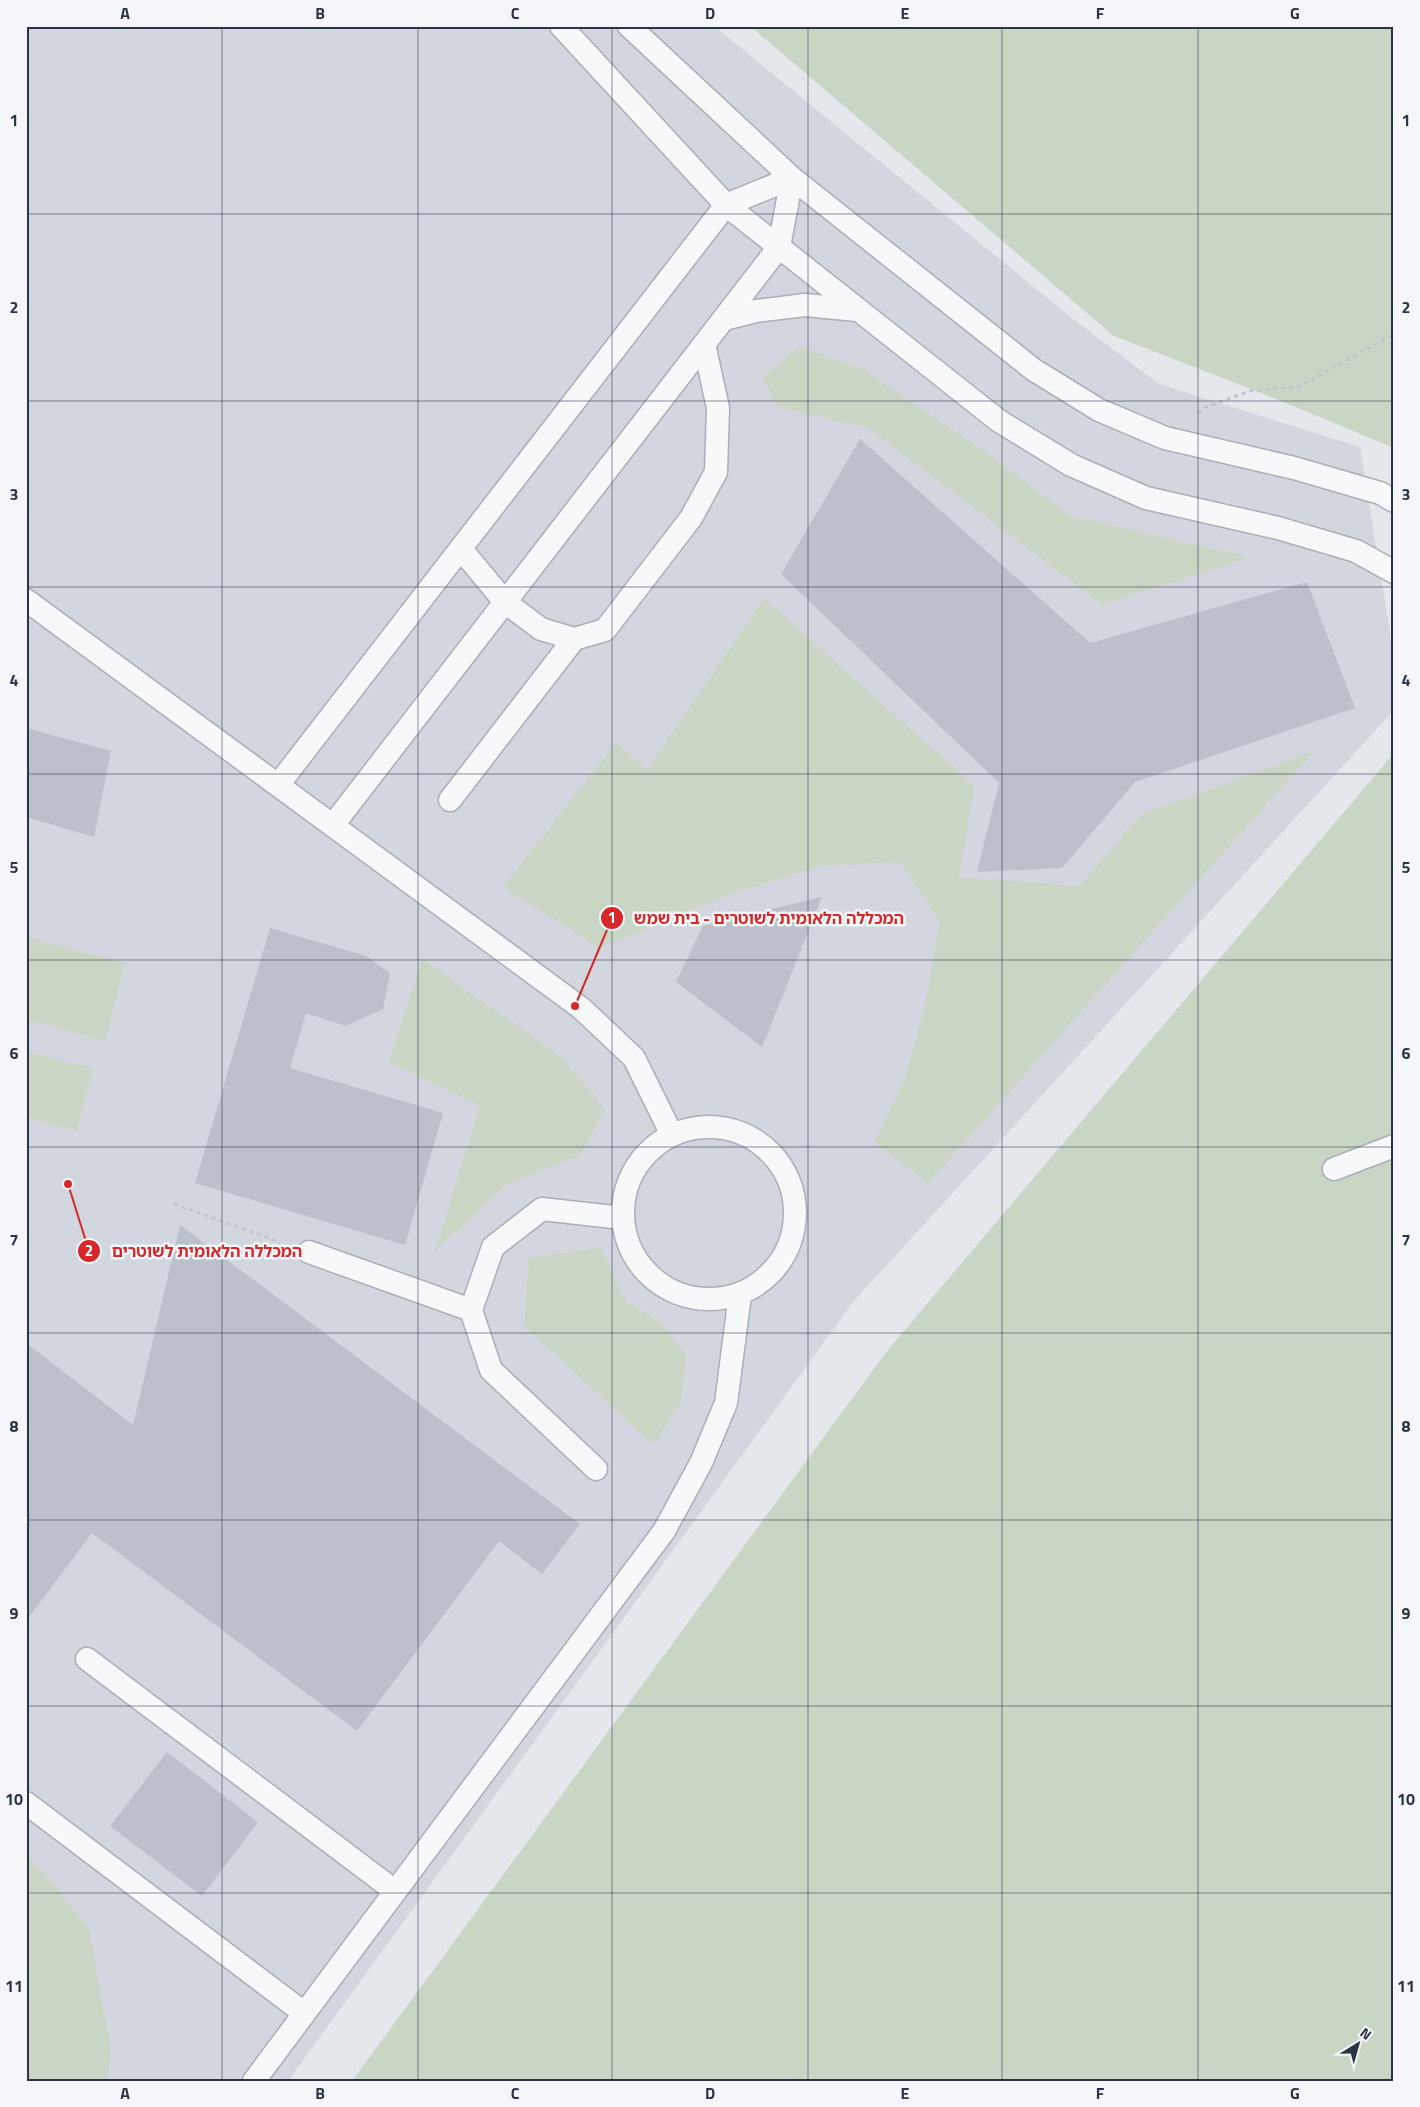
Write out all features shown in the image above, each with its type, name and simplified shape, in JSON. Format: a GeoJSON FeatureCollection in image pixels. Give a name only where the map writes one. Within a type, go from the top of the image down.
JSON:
{"type":"FeatureCollection","features":[{"type":"Feature","properties":{"kind":"lane"},"geometry":{"type":"LineString","coordinates":[[561,26],[726,205],[999,421],[1071,465],[1146,498],[1278,528],[1356,551],[1394,572]]}},
{"type":"Feature","properties":{"kind":"lane"},"geometry":{"type":"LineString","coordinates":[[629,26],[792,178],[1034,370],[1099,410],[1165,438],[1294,468],[1380,494],[1394,501]]}},
{"type":"Feature","properties":{"kind":"lane"},"geometry":{"type":"LineString","coordinates":[[278,785],[726,205],[792,178]]}},
{"type":"Feature","properties":{"kind":"lane"},"geometry":{"type":"LineString","coordinates":[[333,826],[779,247],[792,178]]}},
{"type":"Feature","properties":{"kind":"lane"},"geometry":{"type":"LineString","coordinates":[[724,319],[756,311],[805,305],[857,310]]}},
{"type":"Feature","properties":{"kind":"lane"},"geometry":{"type":"LineString","coordinates":[[460,549],[505,602],[541,630],[574,639],[605,630],[691,518],[716,472],[718,408],[704,344]]}},
{"type":"Feature","properties":{"kind":"lane"},"geometry":{"type":"LineString","coordinates":[[26,600],[581,1008],[634,1058],[672,1135]]}},
{"type":"Feature","properties":{"kind":"lane"},"geometry":{"type":"LineString","coordinates":[[450,800],[574,639]]}},
{"type":"Feature","properties":{"kind":"lane"},"geometry":{"type":"LineString","coordinates":[[719,1128],[748,1136],[772,1154],[789,1180],[796,1210],[795,1227],[785,1256],[766,1279],[740,1295],[710,1300],[671,1291],[646,1273],[630,1248],[622,1218],[630,1177],[648,1152],[672,1135],[690,1129],[719,1128]]}},
{"type":"Feature","properties":{"kind":"lane"},"geometry":{"type":"LineString","coordinates":[[1368,1154],[1394,1135]]}},
{"type":"Feature","properties":{"kind":"lane"},"geometry":{"type":"LineString","coordinates":[[1334,1169],[1368,1154],[1394,1146]]}},
{"type":"Feature","properties":{"kind":"lane"},"geometry":{"type":"LineString","coordinates":[[596,1469],[491,1370],[471,1310],[493,1247],[542,1209],[622,1218]]}},
{"type":"Feature","properties":{"kind":"lane"},"geometry":{"type":"LineString","coordinates":[[309,1252],[471,1310]]}},
{"type":"Feature","properties":{"kind":"lane"},"geometry":{"type":"LineString","coordinates":[[254,2081],[664,1531],[701,1464],[726,1403],[740,1295]]}},
{"type":"Feature","properties":{"kind":"lane"},"geometry":{"type":"LineString","coordinates":[[87,1659],[395,1891]]}},
{"type":"Feature","properties":{"kind":"lane"},"geometry":{"type":"LineString","coordinates":[[26,1803],[304,2013]]}},
{"type":"Feature","properties":{"kind":"path"},"geometry":{"type":"LineString","coordinates":[[1165,438],[1206,407],[1250,391],[1298,387],[1394,334]]}},
{"type":"Feature","properties":{"kind":"path"},"geometry":{"type":"LineString","coordinates":[[174,1204],[309,1252]]}},
{"type":"Feature","properties":{"kind":"path"},"geometry":{"type":"LineString","coordinates":[[793,2081],[795,2078],[798,2081]]}},
{"type":"Feature","properties":{"kind":"shaded area"},"geometry":{"type":"Polygon","coordinates":[[[26,26],[714,26],[1073,319],[1159,384],[1360,447],[1394,658],[1394,710],[853,1302],[288,2081],[26,2081],[26,26]]]}},
{"type":"Feature","properties":{"kind":"green space"},"geometry":{"type":"Polygon","coordinates":[[[750,26],[1394,26],[1394,448],[1274,398],[1114,336],[750,26]]]}},
{"type":"Feature","properties":{"kind":"green space"},"geometry":{"type":"Polygon","coordinates":[[[799,346],[866,371],[977,446],[1070,516],[1250,557],[1102,605],[867,427],[779,408],[762,378],[799,346]]]}},
{"type":"Feature","properties":{"kind":"green space"},"geometry":{"type":"Polygon","coordinates":[[[764,598],[974,786],[959,877],[1079,886],[1142,814],[1314,751],[928,1183],[874,1142],[906,1076],[925,1005],[940,922],[900,862],[820,866],[728,895],[599,948],[503,887],[616,742],[647,770],[764,598]]]}},
{"type":"Feature","properties":{"kind":"green space"},"geometry":{"type":"Polygon","coordinates":[[[1394,753],[1394,2081],[352,2081],[887,1351],[1394,753]]]}},
{"type":"Feature","properties":{"kind":"green space"},"geometry":{"type":"Polygon","coordinates":[[[26,937],[125,963],[105,1041],[26,1020],[26,937]]]}},
{"type":"Feature","properties":{"kind":"green space"},"geometry":{"type":"Polygon","coordinates":[[[422,959],[563,1058],[605,1110],[580,1155],[506,1185],[435,1251],[480,1106],[389,1062],[422,959]]]}},
{"type":"Feature","properties":{"kind":"green space"},"geometry":{"type":"Polygon","coordinates":[[[26,1052],[93,1068],[77,1131],[26,1118],[26,1052]]]}},
{"type":"Feature","properties":{"kind":"green space"},"geometry":{"type":"Polygon","coordinates":[[[601,1248],[625,1301],[660,1322],[686,1355],[681,1402],[654,1445],[524,1326],[529,1258],[601,1248]]]}},
{"type":"Feature","properties":{"kind":"green space"},"geometry":{"type":"Polygon","coordinates":[[[26,1857],[47,1876],[89,1930],[111,2051],[107,2081],[26,2081],[26,1857]]]}},
{"type":"Feature","properties":{"kind":"building"},"geometry":{"type":"Polygon","coordinates":[[[860,439],[1090,643],[1307,582],[1355,708],[1135,782],[1062,868],[977,872],[999,783],[781,574],[860,439]]]}},
{"type":"Feature","properties":{"kind":"building"},"geometry":{"type":"Polygon","coordinates":[[[26,728],[111,751],[94,837],[26,817],[26,728]]]}},
{"type":"Feature","properties":{"kind":"building"},"geometry":{"type":"Polygon","coordinates":[[[822,897],[762,1047],[676,982],[703,926],[822,897]]]}},
{"type":"Feature","properties":{"kind":"building"},"geometry":{"type":"Polygon","coordinates":[[[270,928],[366,956],[390,973],[383,1009],[346,1026],[306,1013],[290,1068],[443,1113],[405,1245],[195,1183],[270,928]]]}},
{"type":"Feature","properties":{"kind":"building"},"geometry":{"type":"Polygon","coordinates":[[[180,1225],[580,1524],[542,1574],[499,1541],[357,1731],[92,1533],[26,1621],[26,1343],[133,1425],[180,1225]]]}},
{"type":"Feature","properties":{"kind":"building"},"geometry":{"type":"Polygon","coordinates":[[[167,1752],[258,1822],[202,1896],[110,1826],[167,1752]]]}},
{"type":"Feature","properties":{"kind":"place","name":"המכללה הלאומית לשוטרים - בית שמש"},"geometry":{"type":"Point","coordinates":[575,1006]}},
{"type":"Feature","properties":{"kind":"place","name":"המכללה הלאומית לשוטרים"},"geometry":{"type":"Point","coordinates":[68,1184]}}]}
